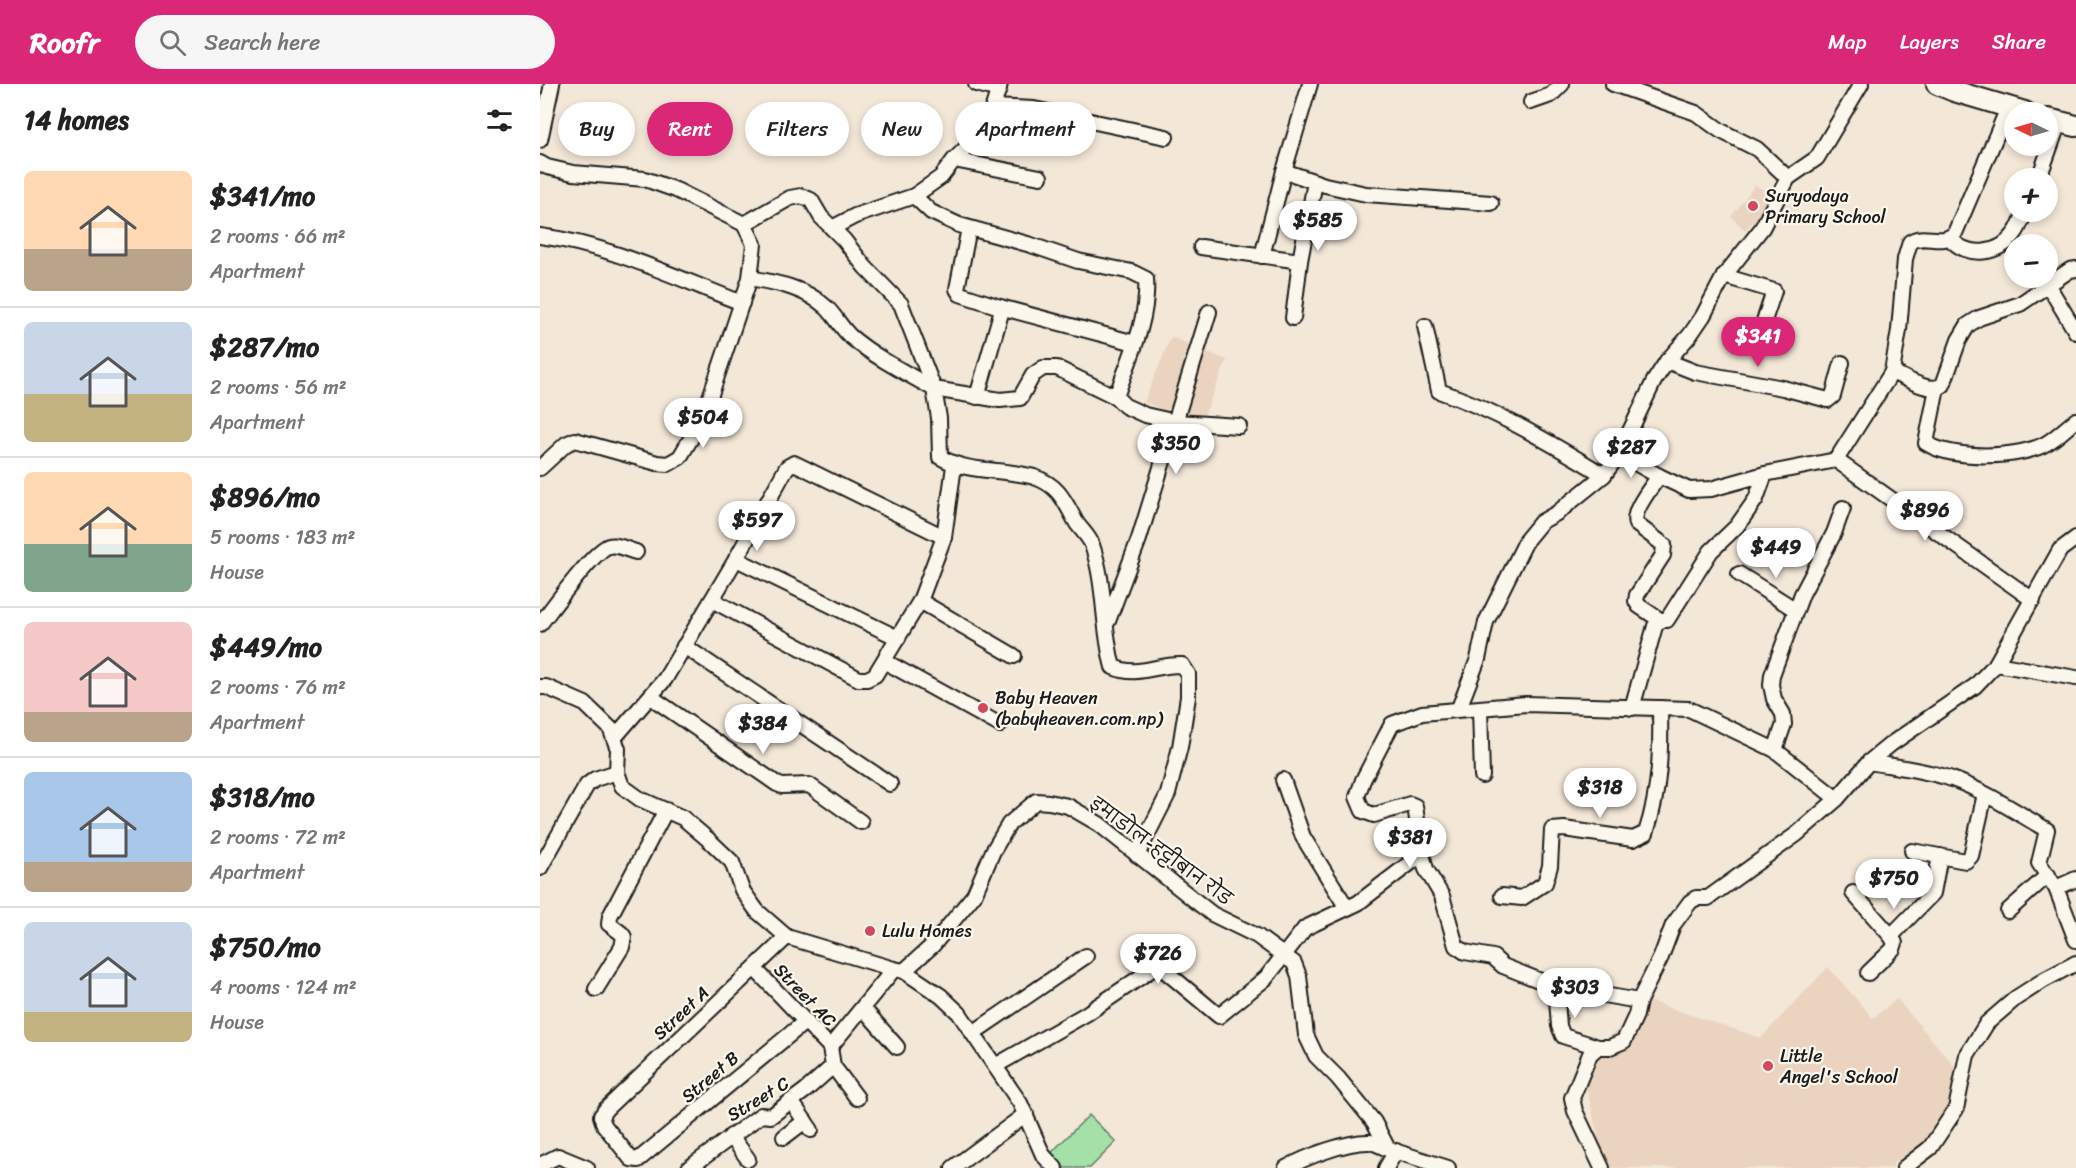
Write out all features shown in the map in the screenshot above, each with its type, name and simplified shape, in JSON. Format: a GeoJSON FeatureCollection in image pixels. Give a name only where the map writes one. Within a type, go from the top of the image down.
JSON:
{"type":"FeatureCollection","features":[{"type":"Feature","properties":{"kind":"street"},"geometry":{"type":"LineString","coordinates":[[540,140],[552,84]]}},
{"type":"Feature","properties":{"kind":"street"},"geometry":{"type":"LineString","coordinates":[[976,84],[1000,87],[994,102]]}},
{"type":"Feature","properties":{"kind":"street"},"geometry":{"type":"LineString","coordinates":[[1262,256],[1310,84]]}},
{"type":"Feature","properties":{"kind":"street"},"geometry":{"type":"LineString","coordinates":[[1531,102],[1551,95],[1562,84]]}},
{"type":"Feature","properties":{"kind":"street"},"geometry":{"type":"LineString","coordinates":[[1613,84],[1696,113],[1721,131],[1757,149],[1788,178]]}},
{"type":"Feature","properties":{"kind":"street"},"geometry":{"type":"LineString","coordinates":[[1459,708],[1478,659],[1486,622],[1527,539],[1541,522],[1557,513],[1604,475],[1619,454],[1654,381],[1667,361],[1703,316],[1724,276],[1762,228],[1788,178],[1817,158],[1861,84]]}},
{"type":"Feature","properties":{"kind":"street"},"geometry":{"type":"LineString","coordinates":[[1937,84],[2004,106]]}},
{"type":"Feature","properties":{"kind":"street"},"geometry":{"type":"LineString","coordinates":[[2043,168],[2061,122]]}},
{"type":"Feature","properties":{"kind":"street"},"geometry":{"type":"LineString","coordinates":[[1096,123],[1166,137]]}},
{"type":"Feature","properties":{"kind":"street"},"geometry":{"type":"LineString","coordinates":[[1619,454],[1689,490],[1711,489],[1765,474],[1836,460],[1892,372],[1899,330],[1905,259],[1910,242],[1920,237],[1944,240],[1950,238],[2004,134]]}},
{"type":"Feature","properties":{"kind":"street"},"geometry":{"type":"LineString","coordinates":[[832,228],[855,216],[914,196],[941,177],[958,156]]}},
{"type":"Feature","properties":{"kind":"street"},"geometry":{"type":"LineString","coordinates":[[954,160],[1040,177]]}},
{"type":"Feature","properties":{"kind":"street"},"geometry":{"type":"LineString","coordinates":[[540,163],[573,173],[645,179],[676,189],[744,225],[754,244],[750,278],[704,418],[680,457],[668,464],[657,463],[576,440],[566,444],[540,468]]}},
{"type":"Feature","properties":{"kind":"street"},"geometry":{"type":"LineString","coordinates":[[1284,171],[1315,182],[1366,194],[1491,203]]}},
{"type":"Feature","properties":{"kind":"street"},"geometry":{"type":"LineString","coordinates":[[1293,318],[1300,261],[1315,182]]}},
{"type":"Feature","properties":{"kind":"street"},"geometry":{"type":"LineString","coordinates":[[744,225],[790,198],[801,196],[811,200],[821,217],[901,304],[934,389],[939,418],[940,457],[954,465],[1035,477],[1053,487],[1065,500],[1077,524],[1091,542],[1103,586],[1106,626],[1113,667],[1125,672],[1182,665],[1188,674],[1188,697],[1180,747],[1168,794],[1137,855]]}},
{"type":"Feature","properties":{"kind":"street"},"geometry":{"type":"LineString","coordinates":[[914,196],[931,212],[969,228],[1078,261],[1132,272],[1146,279],[1146,305],[1142,323],[1116,397]]}},
{"type":"Feature","properties":{"kind":"street"},"geometry":{"type":"LineString","coordinates":[[1950,238],[1957,246],[1969,252],[1982,253],[2000,247],[2015,234],[2020,222]]}},
{"type":"Feature","properties":{"kind":"street"},"geometry":{"type":"LineString","coordinates":[[969,228],[957,289],[960,294],[1000,308],[1135,343]]}},
{"type":"Feature","properties":{"kind":"street"},"geometry":{"type":"LineString","coordinates":[[540,236],[599,249],[742,303]]}},
{"type":"Feature","properties":{"kind":"street"},"geometry":{"type":"LineString","coordinates":[[1201,247],[1300,261]]}},
{"type":"Feature","properties":{"kind":"street"},"geometry":{"type":"LineString","coordinates":[[2058,278],[2070,270],[2076,269]]}},
{"type":"Feature","properties":{"kind":"street"},"geometry":{"type":"LineString","coordinates":[[1724,276],[1774,291],[1761,330]]}},
{"type":"Feature","properties":{"kind":"street"},"geometry":{"type":"LineString","coordinates":[[750,278],[806,292],[828,308],[849,336],[934,389],[1000,400],[1020,398],[1033,375],[1043,368],[1058,369],[1116,397],[1125,405],[1145,415],[1176,422],[1239,426]]}},
{"type":"Feature","properties":{"kind":"street"},"geometry":{"type":"LineString","coordinates":[[1892,372],[1929,388],[1943,385],[1959,340],[1968,325],[1978,318],[2020,304],[2044,288]]}},
{"type":"Feature","properties":{"kind":"street"},"geometry":{"type":"LineString","coordinates":[[2050,288],[2076,332]]}},
{"type":"Feature","properties":{"kind":"street"},"geometry":{"type":"LineString","coordinates":[[977,397],[1001,313],[1000,308]]}},
{"type":"Feature","properties":{"kind":"street"},"geometry":{"type":"LineString","coordinates":[[1106,626],[1139,539],[1209,312]]}},
{"type":"Feature","properties":{"kind":"street"},"geometry":{"type":"LineString","coordinates":[[1425,326],[1439,391],[1470,402],[1507,420],[1604,475]]}},
{"type":"Feature","properties":{"kind":"street"},"geometry":{"type":"LineString","coordinates":[[1667,361],[1695,372],[1783,387],[1828,400],[1833,396],[1842,363]]}},
{"type":"Feature","properties":{"kind":"street"},"geometry":{"type":"LineString","coordinates":[[1937,388],[1926,443],[1957,454],[2007,455],[2026,450],[2046,444],[2076,420]]}},
{"type":"Feature","properties":{"kind":"street"},"geometry":{"type":"LineString","coordinates":[[1836,460],[2032,600]]}},
{"type":"Feature","properties":{"kind":"street"},"geometry":{"type":"LineString","coordinates":[[614,738],[665,679],[787,467],[794,464],[944,537]]}},
{"type":"Feature","properties":{"kind":"street"},"geometry":{"type":"LineString","coordinates":[[712,600],[859,679],[867,679],[875,675],[920,601],[944,537],[954,465]]}},
{"type":"Feature","properties":{"kind":"street"},"geometry":{"type":"LineString","coordinates":[[1659,476],[1636,511],[1634,519],[1636,524],[1664,546],[1663,555],[1636,601],[1639,606],[1660,621],[1666,620],[1711,551],[1737,526],[1756,499],[1765,474]]}},
{"type":"Feature","properties":{"kind":"street"},"geometry":{"type":"LineString","coordinates":[[1775,750],[1784,724],[1783,714],[1774,699],[1771,685],[1772,675],[1802,594],[1834,533],[1843,508]]}},
{"type":"Feature","properties":{"kind":"street"},"geometry":{"type":"LineString","coordinates":[[1557,987],[1559,1026],[1563,1036],[1598,1047],[1610,1047],[1624,1041],[1673,925],[1690,902],[1696,898],[1708,898],[1797,834],[1838,799],[1869,762],[1891,744],[1975,686],[1996,663],[2060,550],[2076,538]]}},
{"type":"Feature","properties":{"kind":"street"},"geometry":{"type":"LineString","coordinates":[[540,624],[573,582],[604,548],[612,545],[636,552]]}},
{"type":"Feature","properties":{"kind":"street"},"geometry":{"type":"LineString","coordinates":[[736,559],[898,638]]}},
{"type":"Feature","properties":{"kind":"street"},"geometry":{"type":"LineString","coordinates":[[1739,574],[1796,610]]}},
{"type":"Feature","properties":{"kind":"street"},"geometry":{"type":"LineString","coordinates":[[920,601],[1014,656]]}},
{"type":"Feature","properties":{"kind":"street"},"geometry":{"type":"LineString","coordinates":[[1632,708],[1652,635],[1660,621]]}},
{"type":"Feature","properties":{"kind":"street"},"geometry":{"type":"LineString","coordinates":[[684,646],[891,784]]}},
{"type":"Feature","properties":{"kind":"street"},"geometry":{"type":"LineString","coordinates":[[884,661],[1000,725]]}},
{"type":"Feature","properties":{"kind":"street"},"geometry":{"type":"LineString","coordinates":[[1996,663],[2076,678]]}},
{"type":"Feature","properties":{"kind":"street"},"geometry":{"type":"LineString","coordinates":[[540,687],[546,687],[585,704],[610,728],[618,749],[617,772],[622,786],[640,799],[683,818],[732,862],[742,890],[752,904],[787,938],[899,970],[941,996],[959,1013],[995,1066],[1026,1114],[1043,1155],[1055,1168]]}},
{"type":"Feature","properties":{"kind":"street"},"geometry":{"type":"LineString","coordinates":[[651,697],[777,784],[783,786],[809,785],[861,822]]}},
{"type":"Feature","properties":{"kind":"street"},"geometry":{"type":"LineString","coordinates":[[1640,1001],[1557,987],[1503,966],[1493,957],[1465,952],[1456,946],[1442,896],[1426,869],[1415,807],[1410,804],[1374,815],[1363,811],[1357,797],[1363,780],[1392,724],[1422,713],[1526,704],[1689,709],[1775,750],[1838,799]]}},
{"type":"Feature","properties":{"kind":"street"},"geometry":{"type":"LineString","coordinates":[[1502,896],[1522,898],[1545,883],[1550,866],[1552,830],[1564,829],[1633,839],[1646,833],[1652,814],[1661,758],[1660,708]]}},
{"type":"Feature","properties":{"kind":"street"},"geometry":{"type":"LineString","coordinates":[[1480,709],[1482,776]]}},
{"type":"Feature","properties":{"kind":"street"},"geometry":{"type":"LineString","coordinates":[[1869,762],[1917,770],[1953,780],[1985,794],[2047,830],[2039,862],[2056,888],[2076,940]]}},
{"type":"Feature","properties":{"kind":"street"},"geometry":{"type":"LineString","coordinates":[[540,868],[587,785],[595,779],[617,772]]}},
{"type":"Feature","properties":{"kind":"street"},"geometry":{"type":"LineString","coordinates":[[1283,780],[1303,837],[1347,908]]}},
{"type":"Feature","properties":{"kind":"street"},"geometry":{"type":"LineString","coordinates":[[1912,851],[1966,861],[1971,856],[1985,794]]}},
{"type":"Feature","properties":{"kind":"street","name":"इमाडोल-हट्टीबान रोड"},"geometry":{"type":"LineString","coordinates":[[899,970],[933,945],[974,895],[993,851],[1009,824],[1036,801],[1068,806],[1099,824],[1212,914],[1257,936],[1294,963],[1299,976],[1306,1035],[1316,1056],[1374,1122],[1392,1150]]}},
{"type":"Feature","properties":{"kind":"street"},"geometry":{"type":"LineString","coordinates":[[596,989],[622,947],[624,937],[609,924],[610,916],[666,810]]}},
{"type":"Feature","properties":{"kind":"street"},"geometry":{"type":"LineString","coordinates":[[995,1066],[1086,1014],[1158,965],[1219,1016],[1266,978],[1305,928],[1358,903],[1422,854]]}},
{"type":"Feature","properties":{"kind":"street"},"geometry":{"type":"LineString","coordinates":[[1891,936],[1933,893],[1940,856]]}},
{"type":"Feature","properties":{"kind":"street"},"geometry":{"type":"LineString","coordinates":[[2008,911],[2048,875]]}},
{"type":"Feature","properties":{"kind":"street"},"geometry":{"type":"LineString","coordinates":[[2056,888],[2076,879]]}},
{"type":"Feature","properties":{"kind":"street"},"geometry":{"type":"LineString","coordinates":[[1853,893],[1894,942],[1893,949],[1868,973]]}},
{"type":"Feature","properties":{"kind":"street","name":"Street A"},"geometry":{"type":"LineString","coordinates":[[638,1160],[632,1159],[604,1125],[601,1116],[787,938]]}},
{"type":"Feature","properties":{"kind":"street"},"geometry":{"type":"LineString","coordinates":[[973,1033],[1086,956]]}},
{"type":"Feature","properties":{"kind":"street"},"geometry":{"type":"LineString","coordinates":[[1904,1168],[1930,1148],[1956,1109],[1967,1054],[1987,1023],[2025,992],[2076,963]]}},
{"type":"Feature","properties":{"kind":"street","name":"Street AC"},"geometry":{"type":"LineString","coordinates":[[755,969],[830,1047]]}},
{"type":"Feature","properties":{"kind":"street"},"geometry":{"type":"LineString","coordinates":[[857,1098],[832,1066],[830,1047],[899,970]]}},
{"type":"Feature","properties":{"kind":"street"},"geometry":{"type":"LineString","coordinates":[[863,1008],[897,1047]]}},
{"type":"Feature","properties":{"kind":"street","name":"Street B"},"geometry":{"type":"LineString","coordinates":[[638,1160],[806,1021]]}},
{"type":"Feature","properties":{"kind":"street"},"geometry":{"type":"LineString","coordinates":[[1598,1047],[1590,1054],[1572,1098],[1575,1111],[1602,1168]]}},
{"type":"Feature","properties":{"kind":"street","name":"Street C"},"geometry":{"type":"LineString","coordinates":[[689,1168],[761,1115],[771,1116],[806,1090],[832,1066]]}},
{"type":"Feature","properties":{"kind":"street"},"geometry":{"type":"LineString","coordinates":[[784,1137],[808,1125],[791,1101]]}},
{"type":"Feature","properties":{"kind":"street"},"geometry":{"type":"LineString","coordinates":[[953,1168],[1026,1114]]}},
{"type":"Feature","properties":{"kind":"street"},"geometry":{"type":"LineString","coordinates":[[731,1136],[748,1159]]}},
{"type":"Feature","properties":{"kind":"street"},"geometry":{"type":"LineString","coordinates":[[1286,1168],[1306,1157],[1316,1161],[1371,1142],[1448,1168]]}},
{"type":"Feature","properties":{"kind":"street"},"geometry":{"type":"LineString","coordinates":[[1386,1168],[1392,1150]]}},
{"type":"Feature","properties":{"kind":"street"},"geometry":{"type":"LineString","coordinates":[[540,1165],[558,1156],[587,1168]]}},
{"type":"Feature","properties":{"kind":"shaded area","name":"Suryodaya Primary School"},"geometry":{"type":"Polygon","coordinates":[[[1755,185],[1774,196],[1765,210],[1745,230],[1731,217],[1755,185]]]}},
{"type":"Feature","properties":{"kind":"shaded area"},"geometry":{"type":"Polygon","coordinates":[[[1171,337],[1227,360],[1200,425],[1144,402],[1171,337]]]}},
{"type":"Feature","properties":{"kind":"shaded area","name":"Little Angel's School"},"geometry":{"type":"Polygon","coordinates":[[[1828,967],[1873,1018],[1897,999],[1957,1069],[1949,1118],[1927,1141],[1893,1163],[1893,1168],[1605,1168],[1581,1063],[1649,1001],[1761,1038],[1828,967]]]}},
{"type":"Feature","properties":{"kind":"green space"},"geometry":{"type":"Polygon","coordinates":[[[1089,1115],[1116,1142],[1090,1168],[1061,1168],[1049,1155],[1089,1115]]]}},
{"type":"Feature","properties":{"kind":"waterway"},"geometry":{"type":"LineString","coordinates":[[544,1168],[562,1164],[568,1168]]}},
{"type":"Feature","properties":{"kind":"place","name":"Suryodaya Primary School"},"geometry":{"type":"Point","coordinates":[1753,206]}},
{"type":"Feature","properties":{"kind":"place","name":"Baby Heaven (babyheaven.com.np)"},"geometry":{"type":"Point","coordinates":[983,708]}},
{"type":"Feature","properties":{"kind":"place","name":"Lulu Homes"},"geometry":{"type":"Point","coordinates":[870,931]}},
{"type":"Feature","properties":{"kind":"place","name":"Little Angel's School"},"geometry":{"type":"Point","coordinates":[1768,1066]}}]}
